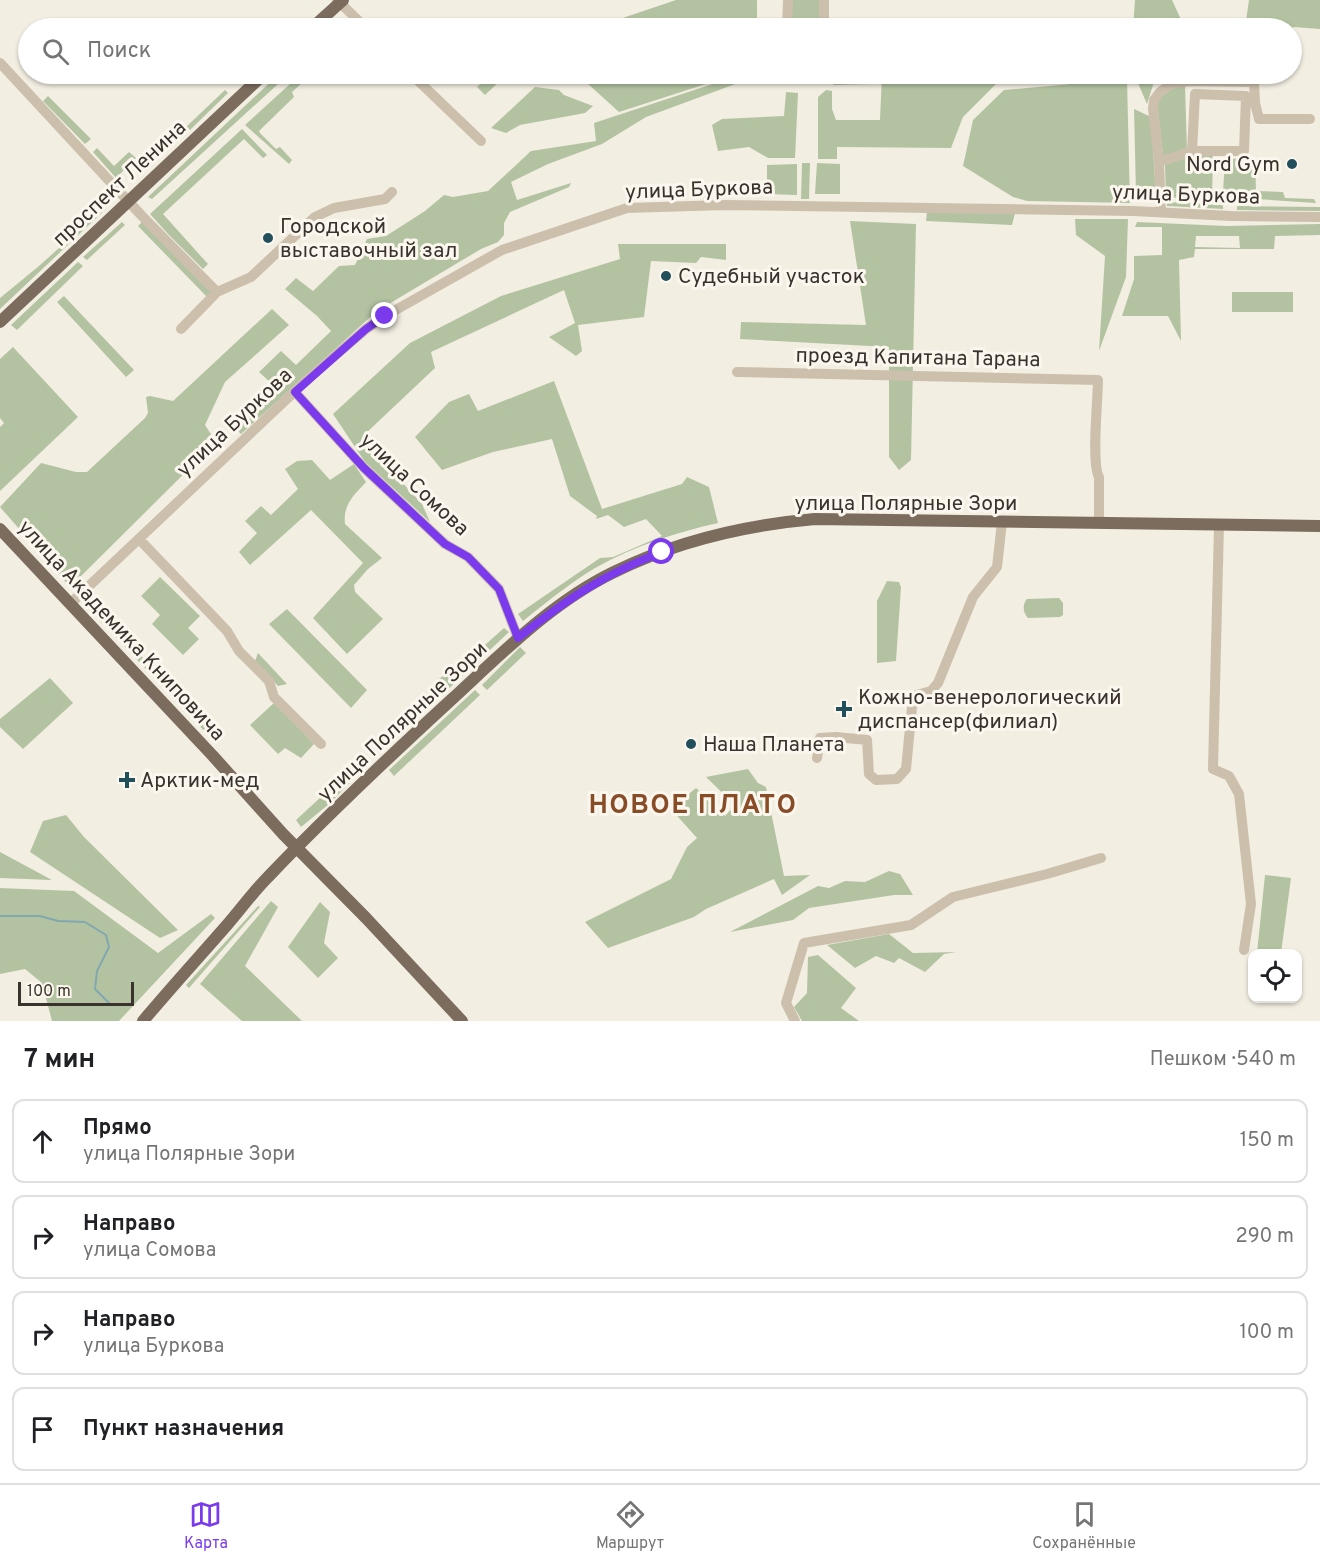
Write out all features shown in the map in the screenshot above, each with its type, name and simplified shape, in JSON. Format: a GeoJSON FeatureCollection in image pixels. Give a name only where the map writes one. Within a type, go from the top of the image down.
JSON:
{"type":"FeatureCollection","features":[{"type":"Feature","properties":{"kind":"main road"},"geometry":{"type":"LineString","coordinates":[[322,18],[340,1]]}},
{"type":"Feature","properties":{"kind":"main road","name":"проспект Ленина"},"geometry":{"type":"LineString","coordinates":[[0,322],[253,84]]}},
{"type":"Feature","properties":{"kind":"main road","name":"улица Полярные Зори"},"geometry":{"type":"LineString","coordinates":[[143,1021],[266,879],[412,737],[518,638],[554,609],[614,572],[662,552],[713,536],[764,525],[815,519],[1320,526]]}},
{"type":"Feature","properties":{"kind":"main road","name":"улица Академика Книповича"},"geometry":{"type":"LineString","coordinates":[[0,529],[297,849],[366,918],[462,1021]]}},
{"type":"Feature","properties":{"kind":"street"},"geometry":{"type":"LineString","coordinates":[[787,18],[788,0]]}},
{"type":"Feature","properties":{"kind":"street"},"geometry":{"type":"LineString","coordinates":[[824,0],[824,18]]}},
{"type":"Feature","properties":{"kind":"street"},"geometry":{"type":"LineString","coordinates":[[340,1],[356,18]]}},
{"type":"Feature","properties":{"kind":"street"},"geometry":{"type":"LineString","coordinates":[[0,63],[18,82]]}},
{"type":"Feature","properties":{"kind":"street"},"geometry":{"type":"LineString","coordinates":[[20,84],[217,292]]}},
{"type":"Feature","properties":{"kind":"street"},"geometry":{"type":"LineString","coordinates":[[421,84],[481,141]]}},
{"type":"Feature","properties":{"kind":"street"},"geometry":{"type":"LineString","coordinates":[[1161,212],[1159,162],[1153,109],[1160,92],[1171,84]]}},
{"type":"Feature","properties":{"kind":"street"},"geometry":{"type":"LineString","coordinates":[[1254,84],[1255,103],[1259,118],[1310,119]]}},
{"type":"Feature","properties":{"kind":"street"},"geometry":{"type":"LineString","coordinates":[[1159,162],[1192,151],[1244,151],[1246,96],[1195,94],[1192,151]]}},
{"type":"Feature","properties":{"kind":"street"},"geometry":{"type":"LineString","coordinates":[[181,329],[217,292],[251,277],[315,217],[334,208],[386,199],[392,192]]}},
{"type":"Feature","properties":{"kind":"street","name":"улица Буркова"},"geometry":{"type":"LineString","coordinates":[[71,603],[295,392],[366,329],[458,274],[513,245],[627,208],[725,204],[1320,217]]}},
{"type":"Feature","properties":{"kind":"street","name":"проезд Капитана Тарана"},"geometry":{"type":"LineString","coordinates":[[737,372],[1098,380],[1096,472],[1099,477],[1099,524]]}},
{"type":"Feature","properties":{"kind":"street","name":"улица Сомова"},"geometry":{"type":"LineString","coordinates":[[295,392],[364,468],[445,544],[468,557],[499,589],[518,638]]}},
{"type":"Feature","properties":{"kind":"street"},"geometry":{"type":"LineString","coordinates":[[817,758],[820,738],[850,737],[867,740],[869,774],[876,780],[897,779],[906,769],[912,707],[916,695],[931,691],[938,683],[973,597],[997,567],[1002,522]]}},
{"type":"Feature","properties":{"kind":"street"},"geometry":{"type":"LineString","coordinates":[[1219,525],[1213,769],[1229,776],[1239,794],[1251,904],[1244,950]]}},
{"type":"Feature","properties":{"kind":"street"},"geometry":{"type":"LineString","coordinates":[[139,539],[227,631],[239,651],[269,681],[274,697],[321,744]]}},
{"type":"Feature","properties":{"kind":"street"},"geometry":{"type":"LineString","coordinates":[[795,1021],[786,1003],[804,943],[911,925],[953,897],[1101,858]]}},
{"type":"Feature","properties":{"kind":"green space"},"geometry":{"type":"Polygon","coordinates":[[[676,0],[757,0],[757,18],[623,18],[676,0]]]}},
{"type":"Feature","properties":{"kind":"green space"},"geometry":{"type":"Polygon","coordinates":[[[792,0],[821,0],[821,18],[792,18],[792,0]]]}},
{"type":"Feature","properties":{"kind":"green space"},"geometry":{"type":"Polygon","coordinates":[[[1135,0],[1172,0],[1180,18],[1134,18],[1135,0]]]}},
{"type":"Feature","properties":{"kind":"green space"},"geometry":{"type":"Polygon","coordinates":[[[1249,0],[1320,0],[1320,29],[1302,28],[1302,18],[1246,18],[1249,0]]]}},
{"type":"Feature","properties":{"kind":"green space"},"geometry":{"type":"Polygon","coordinates":[[[268,84],[278,84],[152,199],[148,197],[268,84]]]}},
{"type":"Feature","properties":{"kind":"green space"},"geometry":{"type":"Polygon","coordinates":[[[290,84],[301,84],[292,92],[294,97],[259,131],[276,149],[280,147],[292,160],[289,164],[245,125],[290,84]]]}},
{"type":"Feature","properties":{"kind":"green space"},"geometry":{"type":"Polygon","coordinates":[[[480,84],[497,84],[485,95],[477,87],[480,84]]]}},
{"type":"Feature","properties":{"kind":"green space"},"geometry":{"type":"Polygon","coordinates":[[[588,84],[706,84],[619,112],[588,84]]]}},
{"type":"Feature","properties":{"kind":"green space"},"geometry":{"type":"Polygon","coordinates":[[[713,84],[735,84],[646,117],[602,144],[548,164],[511,182],[517,200],[571,183],[569,187],[510,212],[504,223],[504,235],[498,242],[481,249],[377,311],[241,434],[230,423],[271,383],[259,372],[281,351],[296,365],[331,331],[285,289],[296,278],[313,291],[339,266],[355,265],[367,239],[386,236],[425,211],[444,195],[453,197],[488,191],[531,151],[596,141],[594,123],[713,84]]]}},
{"type":"Feature","properties":{"kind":"green space"},"geometry":{"type":"Polygon","coordinates":[[[882,84],[996,84],[963,117],[951,148],[837,147],[837,159],[818,159],[818,97],[826,90],[832,91],[832,109],[836,120],[880,120],[882,84]]]}},
{"type":"Feature","properties":{"kind":"green space"},"geometry":{"type":"Polygon","coordinates":[[[1071,84],[1127,84],[1130,203],[1027,201],[1013,197],[963,166],[973,120],[1004,90],[1071,84]]]}},
{"type":"Feature","properties":{"kind":"green space"},"geometry":{"type":"Polygon","coordinates":[[[1138,84],[1153,84],[1147,104],[1138,84]]]}},
{"type":"Feature","properties":{"kind":"green space"},"geometry":{"type":"Polygon","coordinates":[[[1185,85],[1187,151],[1163,156],[1157,102],[1168,90],[1185,85]]]}},
{"type":"Feature","properties":{"kind":"green space"},"geometry":{"type":"Polygon","coordinates":[[[535,87],[559,90],[564,95],[593,106],[585,113],[520,125],[506,133],[491,128],[535,87]]]}},
{"type":"Feature","properties":{"kind":"green space"},"geometry":{"type":"Polygon","coordinates":[[[225,90],[228,93],[190,130],[186,127],[225,90]]]}},
{"type":"Feature","properties":{"kind":"green space"},"geometry":{"type":"Polygon","coordinates":[[[786,92],[798,93],[795,158],[768,158],[749,147],[718,151],[712,125],[722,119],[784,116],[786,92]]]}},
{"type":"Feature","properties":{"kind":"green space"},"geometry":{"type":"Polygon","coordinates":[[[48,96],[91,139],[85,144],[43,101],[48,96]]]}},
{"type":"Feature","properties":{"kind":"green space"},"geometry":{"type":"Polygon","coordinates":[[[1134,109],[1151,117],[1156,196],[1136,194],[1134,109]]]}},
{"type":"Feature","properties":{"kind":"green space"},"geometry":{"type":"Polygon","coordinates":[[[242,129],[267,155],[263,158],[244,139],[163,214],[208,264],[203,269],[150,214],[242,129]]]}},
{"type":"Feature","properties":{"kind":"green space"},"geometry":{"type":"Polygon","coordinates":[[[97,148],[114,166],[129,152],[136,158],[116,178],[93,152],[97,148]]]}},
{"type":"Feature","properties":{"kind":"green space"},"geometry":{"type":"Polygon","coordinates":[[[1184,155],[1213,155],[1212,200],[1166,197],[1165,165],[1184,155]]]}},
{"type":"Feature","properties":{"kind":"green space"},"geometry":{"type":"Polygon","coordinates":[[[1255,158],[1256,191],[1283,192],[1285,198],[1314,199],[1316,203],[1242,198],[1223,192],[1225,159],[1255,158]]]}},
{"type":"Feature","properties":{"kind":"green space"},"geometry":{"type":"Polygon","coordinates":[[[802,163],[810,163],[809,199],[801,199],[802,163]]]}},
{"type":"Feature","properties":{"kind":"green space"},"geometry":{"type":"Polygon","coordinates":[[[817,163],[840,164],[840,194],[815,194],[817,163]]]}},
{"type":"Feature","properties":{"kind":"green space"},"geometry":{"type":"Polygon","coordinates":[[[797,164],[797,195],[767,194],[767,165],[797,164]]]}},
{"type":"Feature","properties":{"kind":"green space"},"geometry":{"type":"Polygon","coordinates":[[[1167,202],[1223,205],[1223,209],[1167,206],[1167,202]]]}},
{"type":"Feature","properties":{"kind":"green space"},"geometry":{"type":"Polygon","coordinates":[[[1237,206],[1320,207],[1320,211],[1237,210],[1237,206]]]}},
{"type":"Feature","properties":{"kind":"green space"},"geometry":{"type":"Polygon","coordinates":[[[107,208],[0,309],[0,298],[97,214],[107,208]]]}},
{"type":"Feature","properties":{"kind":"green space"},"geometry":{"type":"Polygon","coordinates":[[[927,212],[1015,213],[1012,225],[926,221],[927,212]]]}},
{"type":"Feature","properties":{"kind":"green space"},"geometry":{"type":"Polygon","coordinates":[[[1075,219],[1128,219],[1126,277],[1099,351],[1105,256],[1076,235],[1075,219]]]}},
{"type":"Feature","properties":{"kind":"green space"},"geometry":{"type":"Polygon","coordinates":[[[143,221],[212,292],[207,297],[138,226],[143,221]]]}},
{"type":"Feature","properties":{"kind":"green space"},"geometry":{"type":"Polygon","coordinates":[[[850,221],[916,224],[911,460],[899,470],[889,457],[889,347],[740,339],[741,322],[866,325],[850,221]]]}},
{"type":"Feature","properties":{"kind":"green space"},"geometry":{"type":"Polygon","coordinates":[[[122,222],[125,225],[87,260],[83,257],[122,222]]]}},
{"type":"Feature","properties":{"kind":"green space"},"geometry":{"type":"Polygon","coordinates":[[[1137,222],[1226,226],[1320,224],[1320,235],[1275,236],[1274,249],[1195,249],[1194,257],[1179,260],[1181,341],[1168,316],[1122,316],[1134,279],[1134,256],[1162,255],[1162,227],[1135,227],[1137,222]],[[1196,236],[1195,247],[1240,248],[1239,236],[1196,236]]]}},
{"type":"Feature","properties":{"kind":"green space"},"geometry":{"type":"Polygon","coordinates":[[[618,244],[726,244],[726,260],[701,257],[696,263],[651,261],[644,317],[578,325],[582,351],[576,356],[549,337],[575,323],[564,290],[431,352],[435,368],[364,435],[379,457],[422,504],[430,522],[365,462],[333,414],[410,343],[501,296],[620,259],[618,244]]]}},
{"type":"Feature","properties":{"kind":"green space"},"geometry":{"type":"Polygon","coordinates":[[[78,262],[83,266],[17,330],[11,325],[78,262]]]}},
{"type":"Feature","properties":{"kind":"green space"},"geometry":{"type":"Polygon","coordinates":[[[1232,292],[1293,292],[1293,312],[1232,312],[1232,292]]]}},
{"type":"Feature","properties":{"kind":"green space"},"geometry":{"type":"Polygon","coordinates":[[[64,296],[134,370],[126,377],[57,302],[64,296]]]}},
{"type":"Feature","properties":{"kind":"green space"},"geometry":{"type":"Polygon","coordinates":[[[272,309],[289,325],[225,382],[205,425],[216,442],[70,587],[0,507],[41,463],[76,472],[87,472],[145,418],[148,413],[146,397],[173,401],[272,309]]]}},
{"type":"Feature","properties":{"kind":"green space"},"geometry":{"type":"Polygon","coordinates":[[[13,347],[78,417],[0,491],[0,427],[4,423],[0,418],[0,359],[13,347]]]}},
{"type":"Feature","properties":{"kind":"green space"},"geometry":{"type":"Polygon","coordinates":[[[554,381],[602,509],[682,484],[687,477],[709,487],[718,523],[656,540],[611,559],[559,592],[523,621],[518,614],[600,558],[613,557],[662,536],[646,519],[624,527],[608,515],[596,519],[597,516],[570,496],[552,439],[493,452],[442,470],[415,437],[449,402],[469,394],[478,411],[554,381]]]}},
{"type":"Feature","properties":{"kind":"green space"},"geometry":{"type":"Polygon","coordinates":[[[312,460],[330,480],[354,464],[366,482],[347,506],[345,524],[382,558],[354,585],[355,592],[383,619],[347,654],[313,618],[363,563],[311,510],[250,565],[239,552],[257,533],[245,521],[261,506],[271,515],[298,489],[285,469],[297,461],[312,460]]]}},
{"type":"Feature","properties":{"kind":"green space"},"geometry":{"type":"Polygon","coordinates":[[[160,577],[200,616],[188,628],[199,639],[183,655],[152,624],[160,615],[141,596],[160,577]]]}},
{"type":"Feature","properties":{"kind":"green space"},"geometry":{"type":"Polygon","coordinates":[[[887,581],[899,582],[901,587],[896,661],[877,663],[877,601],[887,581]]]}},
{"type":"Feature","properties":{"kind":"green space"},"geometry":{"type":"Polygon","coordinates":[[[1059,598],[1063,603],[1063,615],[1060,617],[1028,618],[1025,614],[1024,606],[1027,599],[1059,598]]]}},
{"type":"Feature","properties":{"kind":"green space"},"geometry":{"type":"Polygon","coordinates":[[[287,609],[367,690],[351,708],[269,624],[287,609]]]}},
{"type":"Feature","properties":{"kind":"green space"},"geometry":{"type":"Polygon","coordinates":[[[90,610],[95,610],[147,662],[212,732],[210,737],[90,610]]]}},
{"type":"Feature","properties":{"kind":"green space"},"geometry":{"type":"Polygon","coordinates":[[[504,628],[509,632],[441,696],[433,694],[436,681],[476,653],[504,628]]]}},
{"type":"Feature","properties":{"kind":"green space"},"geometry":{"type":"Polygon","coordinates":[[[520,647],[526,653],[487,690],[482,685],[520,647]]]}},
{"type":"Feature","properties":{"kind":"green space"},"geometry":{"type":"Polygon","coordinates":[[[258,653],[287,684],[278,686],[255,661],[258,653]]]}},
{"type":"Feature","properties":{"kind":"green space"},"geometry":{"type":"Polygon","coordinates":[[[50,678],[73,703],[23,749],[0,727],[0,719],[50,678]]]}},
{"type":"Feature","properties":{"kind":"green space"},"geometry":{"type":"Polygon","coordinates":[[[475,690],[480,695],[394,776],[389,770],[475,690]]]}},
{"type":"Feature","properties":{"kind":"green space"},"geometry":{"type":"Polygon","coordinates":[[[275,702],[314,744],[301,758],[285,748],[278,754],[250,725],[275,702]]]}},
{"type":"Feature","properties":{"kind":"green space"},"geometry":{"type":"Polygon","coordinates":[[[360,761],[366,767],[329,804],[301,827],[296,820],[360,761]]]}},
{"type":"Feature","properties":{"kind":"green space"},"geometry":{"type":"Polygon","coordinates":[[[748,769],[758,783],[766,787],[784,876],[810,875],[782,895],[774,879],[706,909],[694,917],[608,948],[585,922],[671,879],[687,847],[697,838],[671,809],[696,788],[725,816],[735,805],[706,777],[748,769]]]}},
{"type":"Feature","properties":{"kind":"green space"},"geometry":{"type":"Polygon","coordinates":[[[66,815],[84,837],[178,930],[160,938],[30,852],[43,821],[66,815]]]}},
{"type":"Feature","properties":{"kind":"green space"},"geometry":{"type":"Polygon","coordinates":[[[0,852],[52,880],[0,878],[0,852]]]}},
{"type":"Feature","properties":{"kind":"green space"},"geometry":{"type":"Polygon","coordinates":[[[889,871],[900,874],[913,895],[894,895],[809,908],[793,920],[730,932],[818,886],[829,888],[845,881],[865,882],[889,871]]]}},
{"type":"Feature","properties":{"kind":"green space"},"geometry":{"type":"Polygon","coordinates":[[[1265,875],[1291,878],[1282,949],[1257,949],[1265,875]]]}},
{"type":"Feature","properties":{"kind":"green space"},"geometry":{"type":"Polygon","coordinates":[[[0,888],[74,891],[158,953],[211,914],[215,918],[119,1021],[52,1021],[42,983],[25,969],[0,974],[0,888]]]}},
{"type":"Feature","properties":{"kind":"green space"},"geometry":{"type":"Polygon","coordinates":[[[271,901],[278,907],[245,966],[302,1021],[242,1021],[200,984],[271,901]]]}},
{"type":"Feature","properties":{"kind":"green space"},"geometry":{"type":"Polygon","coordinates":[[[320,902],[330,912],[324,943],[338,958],[318,978],[288,947],[320,902]]]}},
{"type":"Feature","properties":{"kind":"green space"},"geometry":{"type":"Polygon","coordinates":[[[258,906],[260,907],[189,988],[186,985],[258,906]]]}},
{"type":"Feature","properties":{"kind":"green space"},"geometry":{"type":"Polygon","coordinates":[[[889,934],[913,953],[956,952],[944,954],[925,972],[899,958],[894,963],[876,956],[855,968],[827,945],[889,934]]]}},
{"type":"Feature","properties":{"kind":"green space"},"geometry":{"type":"Polygon","coordinates":[[[818,955],[856,988],[841,1008],[859,1021],[802,1021],[794,1007],[807,993],[808,957],[818,955]]]}},
{"type":"Feature","properties":{"kind":"waterway"},"geometry":{"type":"LineString","coordinates":[[0,916],[40,916],[58,921],[85,922],[106,935],[109,947],[97,971],[95,989],[109,1003]]}},
{"type":"Feature","properties":{"kind":"place","name":"Nord Gym"},"geometry":{"type":"Point","coordinates":[1292,164]}},
{"type":"Feature","properties":{"kind":"place","name":"Городской выставочный зал"},"geometry":{"type":"Point","coordinates":[268,238]}},
{"type":"Feature","properties":{"kind":"place","name":"Судебный участок"},"geometry":{"type":"Point","coordinates":[666,276]}},
{"type":"Feature","properties":{"kind":"place","name":"Кожно-венерологический диспансер(филиал)"},"geometry":{"type":"Point","coordinates":[844,709]}},
{"type":"Feature","properties":{"kind":"place","name":"Наша Планета"},"geometry":{"type":"Point","coordinates":[691,744]}},
{"type":"Feature","properties":{"kind":"place","name":"Арктик-мед"},"geometry":{"type":"Point","coordinates":[127,780]}},
{"type":"Feature","properties":{"kind":"district","name":"НОВОЕ ПЛАТО"},"geometry":{"type":"Point","coordinates":[693,804]}},
{"type":"Feature","properties":{"kind":"route"},"geometry":{"type":"LineString","coordinates":[[385,316],[366,329],[295,392],[364,468],[445,544],[468,557],[499,589],[518,638],[554,609],[600,579],[662,552]]}}]}
